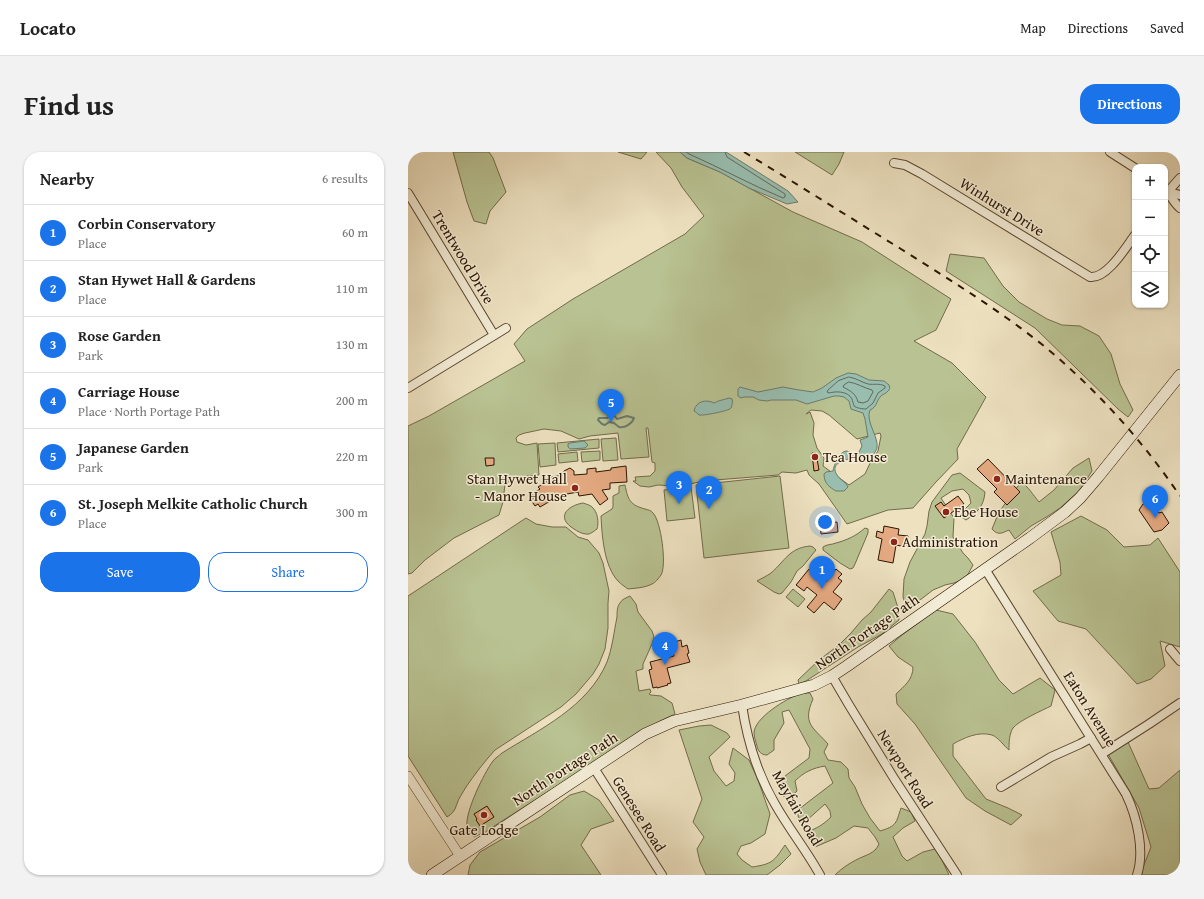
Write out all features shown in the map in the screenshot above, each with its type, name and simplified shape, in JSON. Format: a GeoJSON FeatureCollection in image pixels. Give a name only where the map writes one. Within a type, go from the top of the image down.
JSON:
{"type":"FeatureCollection","features":[{"type":"Feature","properties":{"kind":"main road","name":"North Portage Path"},"geometry":{"type":"LineString","coordinates":[[432,875],[645,734],[674,721],[799,690],[814,685],[832,676],[1052,522],[1070,507],[1098,476],[1180,375]]}},
{"type":"Feature","properties":{"kind":"street"},"geometry":{"type":"LineString","coordinates":[[1110,152],[1132,166]]}},
{"type":"Feature","properties":{"kind":"street","name":"Winhurst Drive"},"geometry":{"type":"LineString","coordinates":[[894,163],[905,166],[922,174],[1090,277],[1095,278],[1106,272],[1134,236]]}},
{"type":"Feature","properties":{"kind":"street"},"geometry":{"type":"LineString","coordinates":[[1168,191],[1180,178]]}},
{"type":"Feature","properties":{"kind":"street","name":"Trentwood Drive"},"geometry":{"type":"LineString","coordinates":[[408,193],[494,335]]}},
{"type":"Feature","properties":{"kind":"street"},"geometry":{"type":"LineString","coordinates":[[1168,193],[1180,195]]}},
{"type":"Feature","properties":{"kind":"street"},"geometry":{"type":"LineString","coordinates":[[1168,196],[1180,208]]}},
{"type":"Feature","properties":{"kind":"street"},"geometry":{"type":"LineString","coordinates":[[409,386],[506,328]]}},
{"type":"Feature","properties":{"kind":"street","name":"Eaton Avenue"},"geometry":{"type":"LineString","coordinates":[[985,569],[1102,754],[1131,804],[1140,845],[1137,875]]}},
{"type":"Feature","properties":{"kind":"street"},"geometry":{"type":"LineString","coordinates":[[1170,649],[1180,661]]}},
{"type":"Feature","properties":{"kind":"street","name":"Newport Road"},"geometry":{"type":"LineString","coordinates":[[832,676],[887,766],[957,875]]}},
{"type":"Feature","properties":{"kind":"street"},"geometry":{"type":"LineString","coordinates":[[1102,754],[1180,703]]}},
{"type":"Feature","properties":{"kind":"street","name":"Mayfair Road"},"geometry":{"type":"LineString","coordinates":[[742,705],[750,741],[764,782],[778,809],[820,875]]}},
{"type":"Feature","properties":{"kind":"street"},"geometry":{"type":"LineString","coordinates":[[1002,787],[1051,757],[1091,738]]}},
{"type":"Feature","properties":{"kind":"street","name":"Genesee Road"},"geometry":{"type":"LineString","coordinates":[[594,768],[662,875]]}},
{"type":"Feature","properties":{"kind":"street"},"geometry":{"type":"LineString","coordinates":[[408,776],[460,856]]}},
{"type":"Feature","properties":{"kind":"shaded area"},"geometry":{"type":"Polygon","coordinates":[[[453,152],[489,152],[493,158],[506,192],[490,211],[486,224],[474,221],[453,152]]]}},
{"type":"Feature","properties":{"kind":"shaded area"},"geometry":{"type":"Polygon","coordinates":[[[618,152],[647,152],[641,159],[618,152]]]}},
{"type":"Feature","properties":{"kind":"shaded area"},"geometry":{"type":"Polygon","coordinates":[[[656,152],[680,152],[687,158],[720,172],[793,212],[862,242],[951,299],[936,330],[914,341],[952,363],[986,397],[957,449],[958,459],[913,508],[888,510],[847,524],[819,484],[809,475],[807,470],[796,473],[782,472],[778,475],[703,481],[686,485],[640,486],[633,481],[636,481],[635,477],[650,476],[655,471],[655,463],[652,462],[648,428],[646,428],[649,457],[621,459],[618,433],[590,436],[579,439],[561,431],[544,429],[525,433],[516,438],[517,442],[526,445],[537,443],[539,475],[517,477],[505,484],[503,502],[499,515],[454,538],[425,560],[412,573],[408,574],[408,426],[429,416],[525,361],[514,344],[527,329],[573,299],[685,234],[704,216],[682,187],[671,168],[656,152]],[[811,410],[806,414],[810,412],[814,423],[813,435],[817,448],[824,458],[823,466],[849,485],[865,474],[878,451],[881,436],[880,433],[857,439],[829,415],[822,411],[811,410]]]}},
{"type":"Feature","properties":{"kind":"shaded area"},"geometry":{"type":"Polygon","coordinates":[[[795,152],[844,152],[832,175],[795,152]]]}},
{"type":"Feature","properties":{"kind":"shaded area"},"geometry":{"type":"Polygon","coordinates":[[[950,254],[984,258],[1003,286],[1019,302],[1047,319],[1062,325],[1080,326],[1099,336],[1111,354],[1120,384],[1133,410],[1128,417],[1035,328],[946,271],[950,254]]]}},
{"type":"Feature","properties":{"kind":"shaded area"},"geometry":{"type":"Polygon","coordinates":[[[616,438],[618,460],[603,461],[601,439],[616,438]]]}},
{"type":"Feature","properties":{"kind":"shaded area"},"geometry":{"type":"Polygon","coordinates":[[[599,439],[599,448],[558,452],[557,443],[599,439]]]}},
{"type":"Feature","properties":{"kind":"shaded area"},"geometry":{"type":"Polygon","coordinates":[[[555,443],[556,465],[540,467],[538,444],[555,443]]]}},
{"type":"Feature","properties":{"kind":"shaded area"},"geometry":{"type":"Polygon","coordinates":[[[600,451],[600,460],[582,462],[581,452],[600,451]]]}},
{"type":"Feature","properties":{"kind":"shaded area"},"geometry":{"type":"Polygon","coordinates":[[[577,452],[578,461],[559,463],[558,454],[577,452]]]}},
{"type":"Feature","properties":{"kind":"shaded area"},"geometry":{"type":"Polygon","coordinates":[[[1089,458],[1092,471],[1079,491],[1060,508],[1031,526],[1015,539],[1009,530],[998,533],[992,529],[999,512],[1021,482],[1039,502],[1054,490],[1073,468],[1089,458]]]}},
{"type":"Feature","properties":{"kind":"shaded area"},"geometry":{"type":"Polygon","coordinates":[[[960,473],[985,492],[979,509],[966,520],[960,516],[971,503],[969,495],[963,489],[952,491],[941,498],[954,518],[953,537],[973,565],[966,578],[933,590],[911,607],[906,606],[903,597],[904,579],[910,562],[925,534],[932,502],[952,475],[960,473]]]}},
{"type":"Feature","properties":{"kind":"shaded area"},"geometry":{"type":"Polygon","coordinates":[[[780,476],[789,548],[704,558],[696,485],[780,476]]]}},
{"type":"Feature","properties":{"kind":"shaded area"},"geometry":{"type":"Polygon","coordinates":[[[625,485],[627,495],[633,504],[653,513],[661,533],[663,570],[657,580],[640,588],[628,589],[613,575],[607,559],[602,532],[601,516],[612,509],[613,496],[619,493],[619,486],[625,485]]]}},
{"type":"Feature","properties":{"kind":"shaded area"},"geometry":{"type":"Polygon","coordinates":[[[691,487],[695,518],[667,521],[664,490],[691,487]]]}},
{"type":"Feature","properties":{"kind":"shaded area"},"geometry":{"type":"Polygon","coordinates":[[[583,503],[594,509],[598,518],[597,529],[589,534],[583,534],[574,529],[565,521],[564,517],[565,513],[572,507],[583,503]]]}},
{"type":"Feature","properties":{"kind":"shaded area"},"geometry":{"type":"Polygon","coordinates":[[[1081,516],[1107,530],[1124,547],[1150,545],[1158,538],[1180,572],[1180,647],[1160,641],[1165,666],[1151,679],[1137,684],[1086,629],[1058,621],[1033,591],[1061,575],[1060,562],[1051,532],[1081,516]]]}},
{"type":"Feature","properties":{"kind":"shaded area"},"geometry":{"type":"Polygon","coordinates":[[[526,518],[536,524],[552,527],[566,527],[578,537],[588,540],[599,553],[603,563],[609,591],[608,628],[605,649],[593,674],[576,694],[561,707],[495,750],[469,782],[454,810],[447,817],[408,756],[408,596],[526,518]]]}},
{"type":"Feature","properties":{"kind":"shaded area"},"geometry":{"type":"Polygon","coordinates":[[[865,528],[868,529],[868,533],[853,568],[850,569],[840,563],[823,550],[823,547],[848,539],[865,528]]]}},
{"type":"Feature","properties":{"kind":"shaded area"},"geometry":{"type":"Polygon","coordinates":[[[810,546],[816,550],[797,571],[791,582],[782,593],[779,594],[774,592],[757,581],[771,573],[792,552],[803,547],[810,546]]]}},
{"type":"Feature","properties":{"kind":"shaded area"},"geometry":{"type":"Polygon","coordinates":[[[793,589],[805,599],[798,607],[786,597],[793,589]]]}},
{"type":"Feature","properties":{"kind":"shaded area"},"geometry":{"type":"Polygon","coordinates":[[[889,589],[893,592],[898,608],[899,620],[882,634],[858,647],[799,684],[798,680],[851,633],[871,612],[889,589]]]}},
{"type":"Feature","properties":{"kind":"shaded area"},"geometry":{"type":"Polygon","coordinates":[[[630,596],[636,604],[638,612],[652,631],[654,637],[643,664],[643,669],[636,671],[639,691],[650,689],[651,692],[649,694],[661,696],[672,703],[675,714],[660,721],[485,832],[474,837],[468,829],[467,820],[472,802],[489,767],[502,753],[547,726],[588,692],[599,678],[607,662],[613,640],[618,606],[622,600],[630,596]]]}},
{"type":"Feature","properties":{"kind":"shaded area"},"geometry":{"type":"Polygon","coordinates":[[[936,610],[953,614],[975,642],[999,680],[1013,694],[1040,678],[1055,690],[1051,706],[1025,719],[1013,728],[1010,736],[1009,750],[992,735],[987,734],[971,736],[953,744],[953,756],[986,799],[1022,815],[1011,825],[985,811],[966,798],[915,724],[897,704],[896,694],[910,679],[913,672],[913,667],[898,657],[889,646],[936,610]]]}},
{"type":"Feature","properties":{"kind":"shaded area"},"geometry":{"type":"Polygon","coordinates":[[[810,693],[813,699],[810,707],[809,720],[814,729],[828,744],[824,752],[828,760],[841,762],[848,769],[849,778],[870,818],[880,831],[895,823],[901,808],[911,812],[915,821],[903,828],[893,837],[902,856],[907,861],[923,852],[935,849],[949,875],[835,875],[850,863],[875,850],[879,844],[875,837],[868,828],[854,826],[836,838],[815,847],[807,837],[806,832],[813,830],[828,820],[831,817],[830,811],[825,804],[806,821],[801,822],[798,816],[799,809],[833,783],[825,766],[809,771],[798,778],[795,781],[797,791],[788,799],[780,794],[781,783],[785,776],[809,758],[810,749],[789,710],[782,712],[784,723],[774,740],[774,750],[767,755],[761,753],[757,748],[754,735],[755,727],[759,721],[772,709],[794,696],[810,693]]]}},
{"type":"Feature","properties":{"kind":"shaded area"},"geometry":{"type":"Polygon","coordinates":[[[711,725],[727,733],[730,737],[709,757],[714,771],[726,786],[734,781],[735,773],[729,764],[733,748],[749,760],[770,814],[765,834],[751,843],[741,846],[737,854],[742,860],[752,867],[764,865],[772,861],[785,845],[791,854],[767,875],[706,875],[700,862],[697,849],[704,837],[693,822],[702,799],[679,730],[711,725]]]}},
{"type":"Feature","properties":{"kind":"shaded area"},"geometry":{"type":"Polygon","coordinates":[[[1128,742],[1149,789],[1159,788],[1180,770],[1180,875],[1140,875],[1151,847],[1139,808],[1108,754],[1128,742]]]}},
{"type":"Feature","properties":{"kind":"shaded area"},"geometry":{"type":"Polygon","coordinates":[[[584,791],[599,800],[614,821],[591,829],[581,845],[601,875],[468,875],[470,865],[480,852],[540,817],[570,795],[584,791]]]}},
{"type":"Feature","properties":{"kind":"water"},"geometry":{"type":"Polygon","coordinates":[[[680,152],[726,152],[788,191],[798,202],[787,204],[749,188],[720,172],[687,158],[680,152]]]}},
{"type":"Feature","properties":{"kind":"water"},"geometry":{"type":"Polygon","coordinates":[[[848,373],[856,374],[869,380],[884,381],[890,388],[880,397],[875,406],[870,410],[869,414],[869,419],[877,444],[876,451],[871,459],[857,456],[843,461],[836,466],[835,471],[838,477],[848,487],[844,491],[836,491],[827,484],[824,474],[826,472],[833,471],[837,459],[843,452],[848,451],[854,455],[858,454],[862,446],[860,440],[868,437],[863,413],[851,409],[849,401],[844,397],[839,396],[834,396],[807,404],[796,400],[767,401],[759,400],[753,397],[741,398],[738,396],[738,389],[740,387],[758,392],[783,387],[813,392],[822,388],[836,378],[848,373]]]}},
{"type":"Feature","properties":{"kind":"water"},"geometry":{"type":"Polygon","coordinates":[[[729,398],[732,399],[732,401],[731,408],[729,409],[701,415],[694,411],[699,403],[708,401],[714,403],[729,398]]]}},
{"type":"Feature","properties":{"kind":"water"},"geometry":{"type":"Polygon","coordinates":[[[584,441],[588,445],[585,448],[570,449],[568,447],[568,444],[570,443],[584,441]]]}},
{"type":"Feature","properties":{"kind":"building"},"geometry":{"type":"Polygon","coordinates":[[[812,453],[816,453],[819,470],[814,471],[812,453]]]}},
{"type":"Feature","properties":{"kind":"building"},"geometry":{"type":"Polygon","coordinates":[[[485,458],[494,458],[494,465],[486,466],[485,458]]]}},
{"type":"Feature","properties":{"kind":"building","name":"Maintenance"},"geometry":{"type":"Polygon","coordinates":[[[988,459],[1020,492],[1007,505],[994,492],[997,489],[977,469],[988,459]]]}},
{"type":"Feature","properties":{"kind":"building","name":"Stan Hywet Hall - Manor House"},"geometry":{"type":"Polygon","coordinates":[[[626,466],[627,482],[610,483],[610,489],[602,490],[608,499],[600,505],[592,494],[579,496],[578,492],[567,494],[564,497],[559,496],[540,507],[538,504],[535,506],[531,500],[534,498],[532,494],[540,489],[538,487],[551,479],[551,477],[564,475],[564,471],[570,468],[574,471],[574,475],[587,474],[587,469],[596,468],[596,472],[626,466]]]}},
{"type":"Feature","properties":{"kind":"building","name":"Ebe House"},"geometry":{"type":"Polygon","coordinates":[[[958,496],[964,504],[944,518],[935,506],[941,502],[944,506],[958,496]]]}},
{"type":"Feature","properties":{"kind":"building"},"geometry":{"type":"Polygon","coordinates":[[[1151,502],[1159,513],[1162,512],[1169,523],[1162,530],[1154,532],[1139,510],[1143,504],[1151,502]]]}},
{"type":"Feature","properties":{"kind":"building"},"geometry":{"type":"Polygon","coordinates":[[[837,522],[838,532],[821,534],[820,524],[837,522]]]}},
{"type":"Feature","properties":{"kind":"building","name":"Administration"},"geometry":{"type":"Polygon","coordinates":[[[884,526],[899,529],[898,535],[908,536],[906,547],[896,545],[893,563],[878,560],[882,539],[876,537],[877,531],[883,533],[884,526]]]}},
{"type":"Feature","properties":{"kind":"building"},"geometry":{"type":"Polygon","coordinates":[[[809,569],[826,582],[836,569],[842,574],[838,578],[842,581],[833,592],[842,599],[834,610],[824,602],[814,613],[807,607],[817,595],[807,587],[804,591],[796,585],[809,569]]]}},
{"type":"Feature","properties":{"kind":"building"},"geometry":{"type":"Polygon","coordinates":[[[681,640],[682,647],[687,645],[689,653],[687,654],[690,662],[667,668],[671,683],[653,688],[649,670],[652,669],[650,662],[674,656],[671,643],[681,640]]]}},
{"type":"Feature","properties":{"kind":"building","name":"Gate Lodge"},"geometry":{"type":"Polygon","coordinates":[[[487,806],[494,817],[480,826],[474,814],[487,806]]]}},
{"type":"Feature","properties":{"kind":"waterway"},"geometry":{"type":"LineString","coordinates":[[607,412],[608,415],[614,415],[617,419],[627,416],[634,418],[630,424],[621,427],[609,422],[605,425],[598,420],[599,418],[607,418],[612,415]]}},
{"type":"Feature","properties":{"kind":"railway"},"geometry":{"type":"LineString","coordinates":[[744,152],[956,284],[1010,320],[1044,346],[1082,380],[1117,416],[1150,455],[1180,496]]}},
{"type":"Feature","properties":{"kind":"place","name":"Japanese Garden"},"geometry":{"type":"Point","coordinates":[611,422]}},
{"type":"Feature","properties":{"kind":"place","name":"Tea House"},"geometry":{"type":"Point","coordinates":[815,457]}},
{"type":"Feature","properties":{"kind":"place","name":"Maintenance"},"geometry":{"type":"Point","coordinates":[997,479]}},
{"type":"Feature","properties":{"kind":"place","name":"Stan Hywet Hall - Manor House"},"geometry":{"type":"Point","coordinates":[575,488]}},
{"type":"Feature","properties":{"kind":"place","name":"Rose Garden"},"geometry":{"type":"Point","coordinates":[679,504]}},
{"type":"Feature","properties":{"kind":"place","name":"Stan Hywet Hall & Gardens"},"geometry":{"type":"Point","coordinates":[709,509]}},
{"type":"Feature","properties":{"kind":"place","name":"Ebe House"},"geometry":{"type":"Point","coordinates":[946,512]}},
{"type":"Feature","properties":{"kind":"place","name":"St. Joseph Melkite Catholic Church"},"geometry":{"type":"Point","coordinates":[1155,518]}},
{"type":"Feature","properties":{"kind":"place","name":"Administration"},"geometry":{"type":"Point","coordinates":[894,542]}},
{"type":"Feature","properties":{"kind":"place","name":"Corbin Conservatory"},"geometry":{"type":"Point","coordinates":[822,589]}},
{"type":"Feature","properties":{"kind":"place","name":"Carriage House"},"geometry":{"type":"Point","coordinates":[665,665]}},
{"type":"Feature","properties":{"kind":"place","name":"Gate Lodge"},"geometry":{"type":"Point","coordinates":[484,815]}}]}
